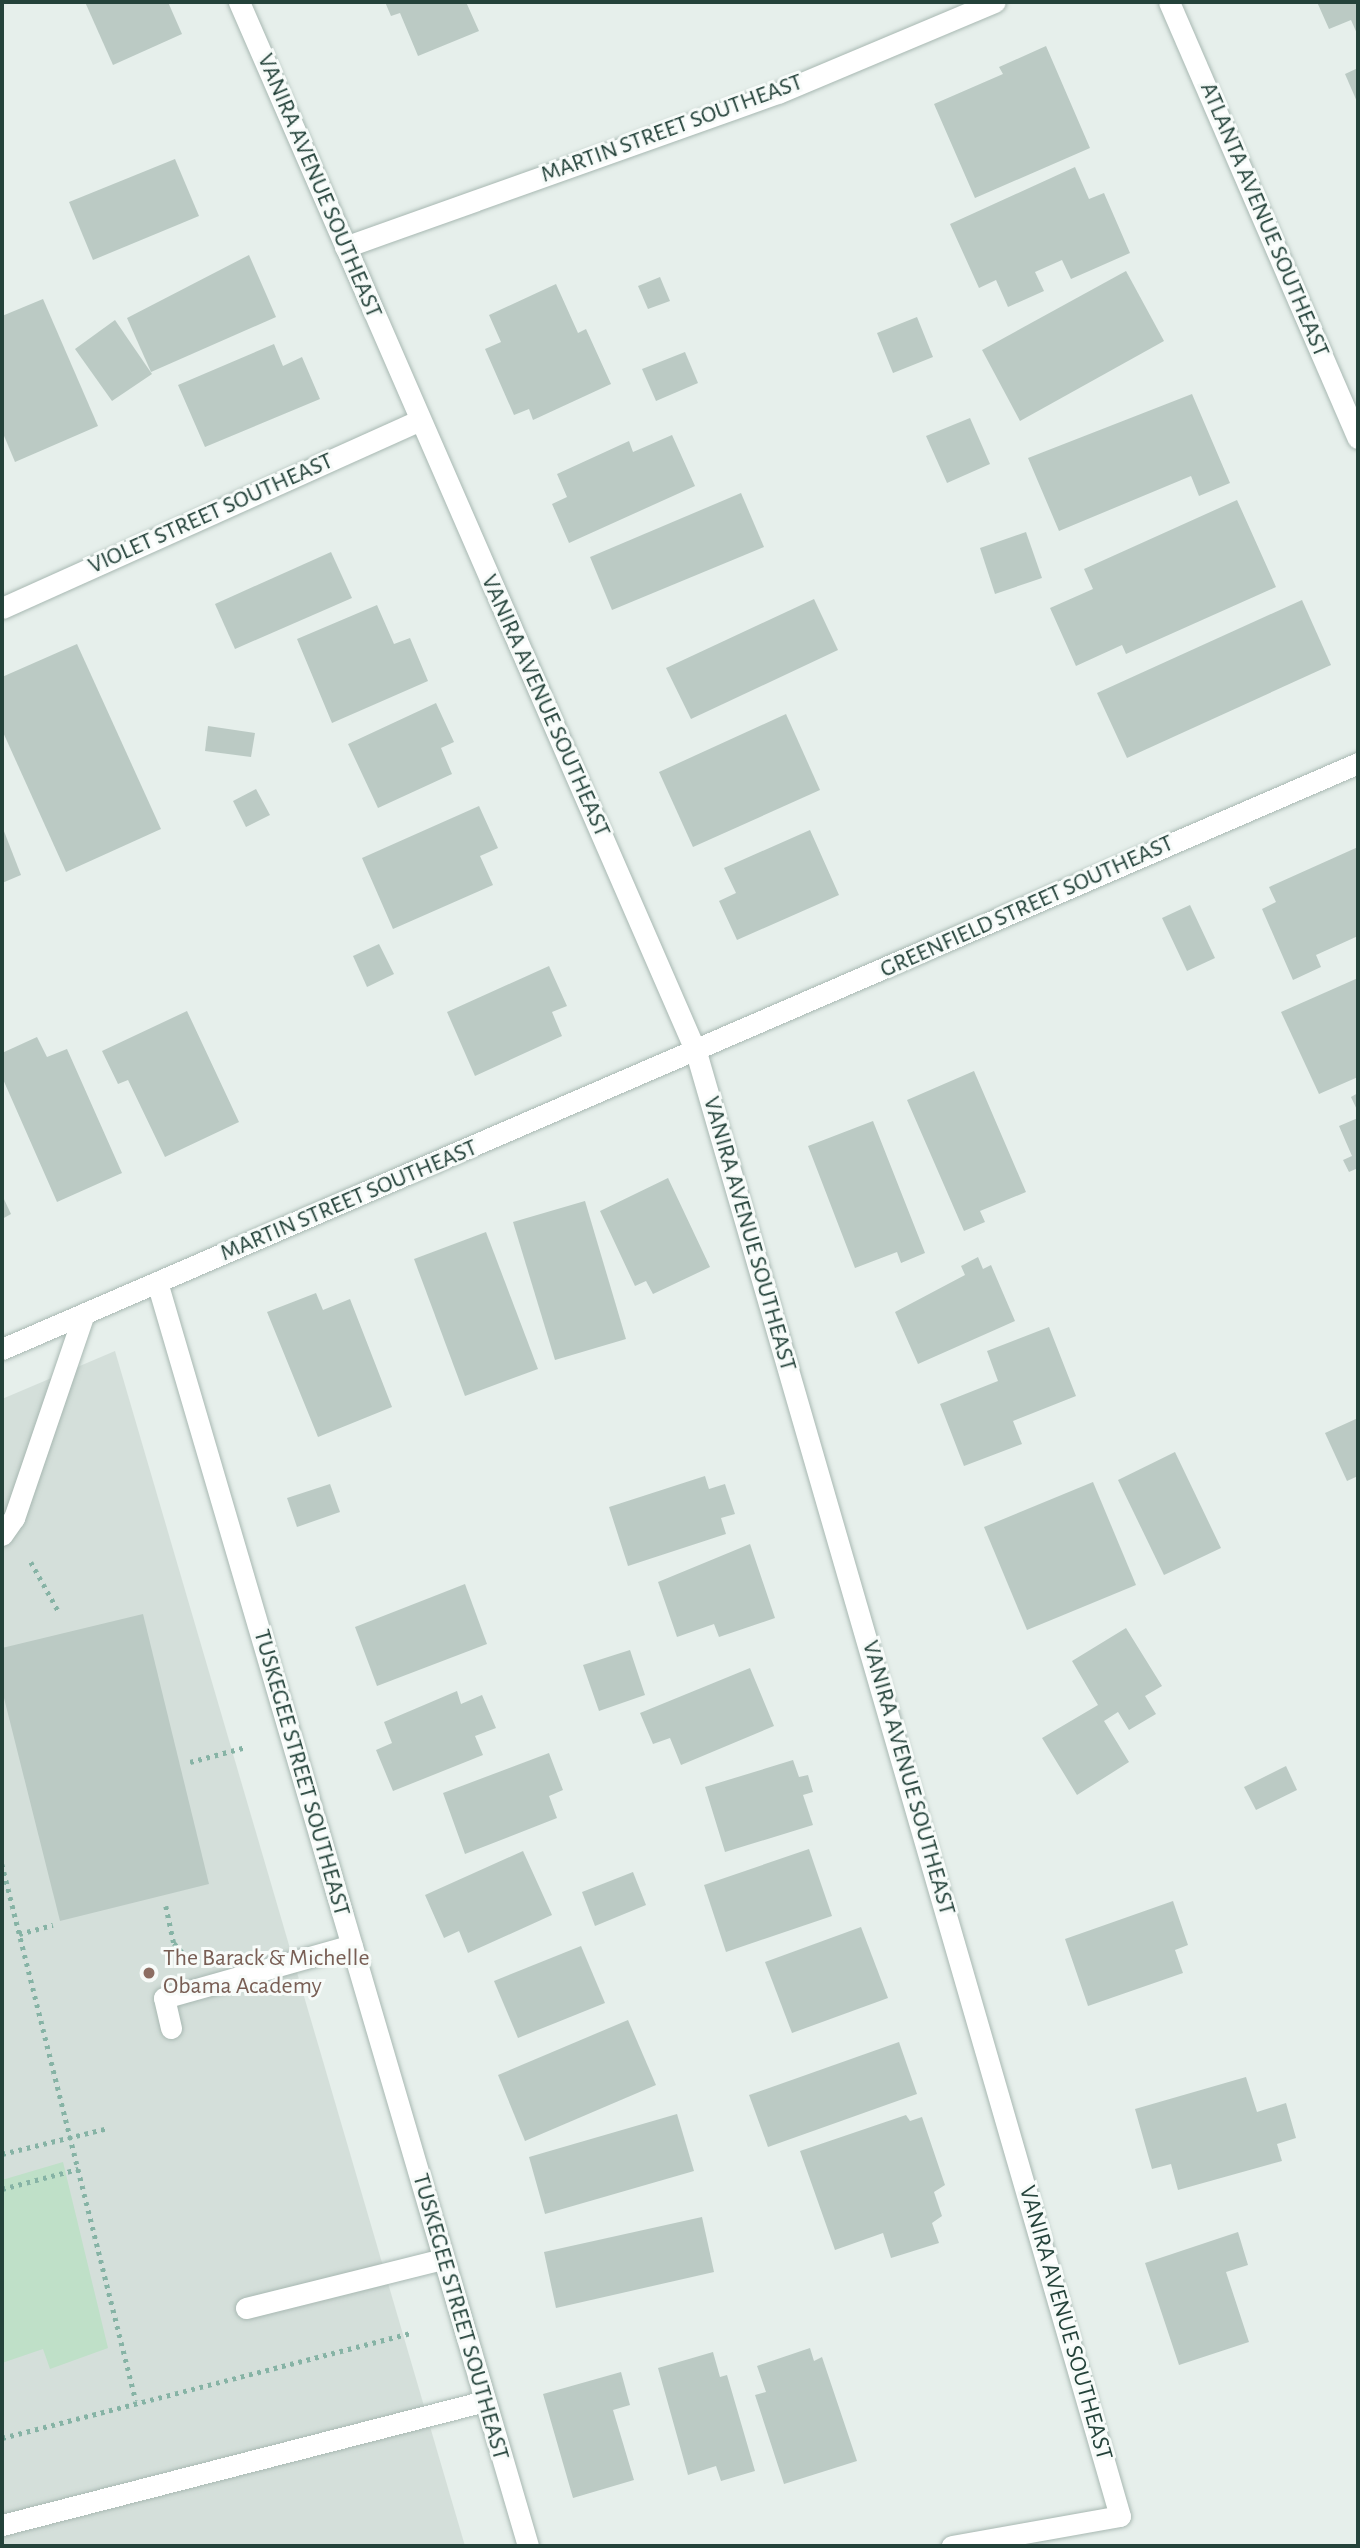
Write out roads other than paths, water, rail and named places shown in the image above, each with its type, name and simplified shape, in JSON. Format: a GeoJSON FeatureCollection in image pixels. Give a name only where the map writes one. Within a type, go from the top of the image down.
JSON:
{"type":"FeatureCollection","features":[{"type":"Feature","properties":{"kind":"street","name":"VANIRA AVENUE SOUTHEAST"},"geometry":{"type":"LineString","coordinates":[[239,2],[696,1052],[1121,2516],[952,2546]]}},
{"type":"Feature","properties":{"kind":"street","name":"MARTIN STREET SOUTHEAST"},"geometry":{"type":"LineString","coordinates":[[345,247],[778,93],[995,2]]}},
{"type":"Feature","properties":{"kind":"street","name":"ATLANTA AVENUE SOUTHEAST"},"geometry":{"type":"LineString","coordinates":[[1169,2],[1358,438]]}},
{"type":"Feature","properties":{"kind":"street","name":"VIOLET STREET SOUTHEAST"},"geometry":{"type":"LineString","coordinates":[[2,608],[421,420]]}},
{"type":"Feature","properties":{"kind":"street","name":"GREENFIELD STREET SOUTHEAST"},"geometry":{"type":"LineString","coordinates":[[696,1052],[1358,763]]}},
{"type":"Feature","properties":{"kind":"street","name":"MARTIN STREET SOUTHEAST"},"geometry":{"type":"LineString","coordinates":[[2,1349],[696,1052]]}},
{"type":"Feature","properties":{"kind":"street","name":"TUSKEGEE STREET SOUTHEAST"},"geometry":{"type":"LineString","coordinates":[[157,1283],[528,2546]]}},
{"type":"Feature","properties":{"kind":"street"},"geometry":{"type":"LineString","coordinates":[[2,1535],[15,1518],[84,1314]]}},
{"type":"Feature","properties":{"kind":"street"},"geometry":{"type":"LineString","coordinates":[[172,2028],[164,1998],[352,1945]]}},
{"type":"Feature","properties":{"kind":"street"},"geometry":{"type":"LineString","coordinates":[[246,2308],[443,2259]]}},
{"type":"Feature","properties":{"kind":"street"},"geometry":{"type":"LineString","coordinates":[[2,2525],[484,2401]]}},
{"type":"Feature","properties":{"kind":"place","name":"The Barack & Michelle Obama Academy"},"geometry":{"type":"Point","coordinates":[149,1973]}}]}
